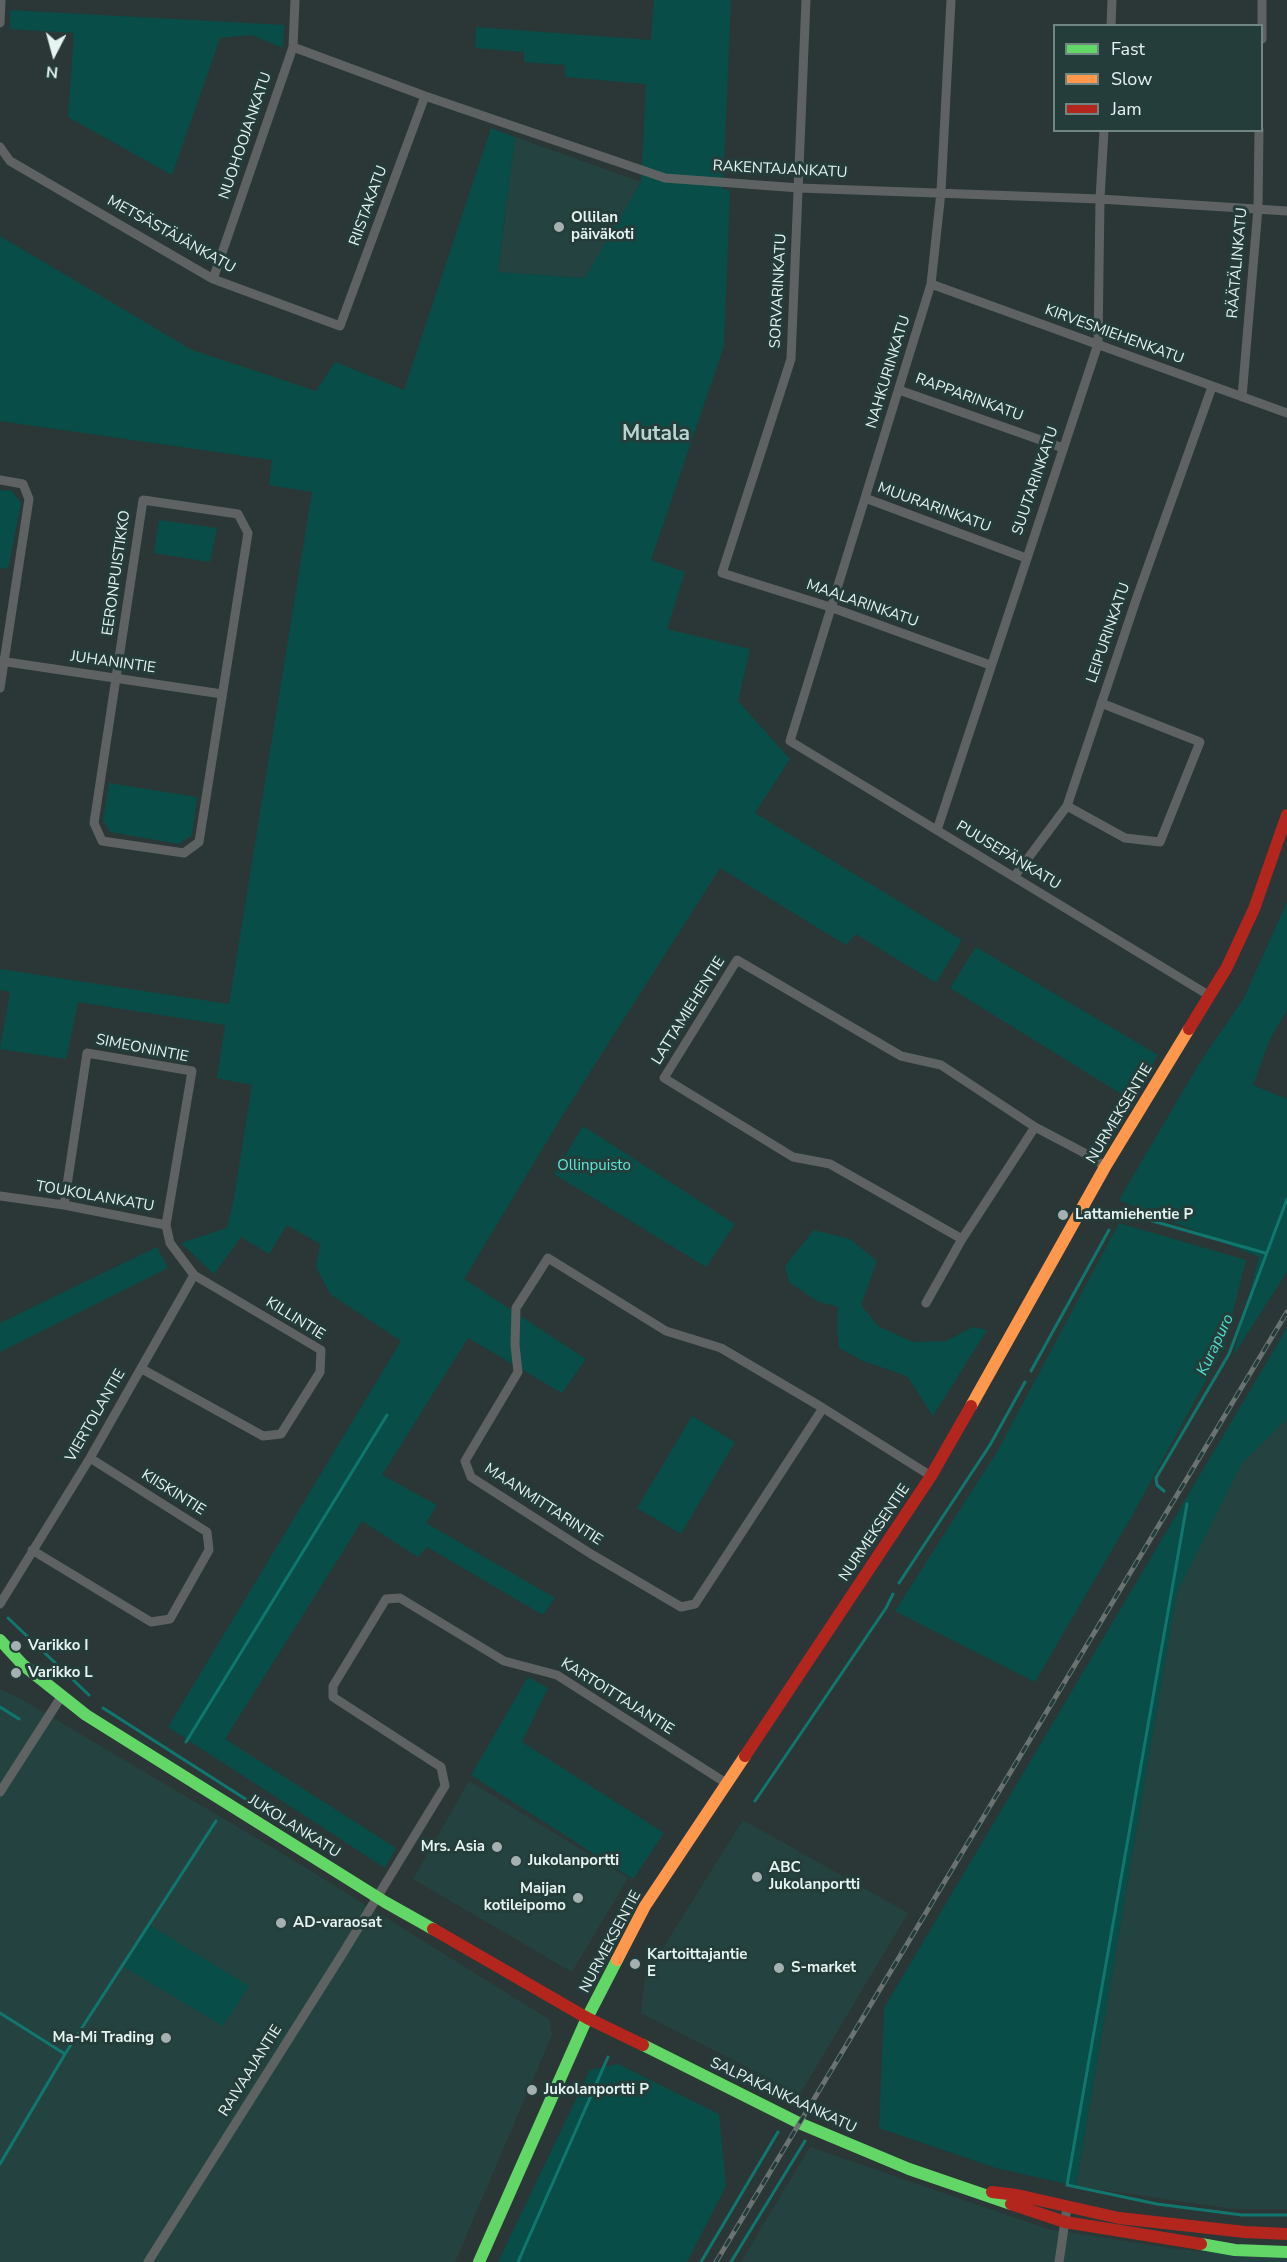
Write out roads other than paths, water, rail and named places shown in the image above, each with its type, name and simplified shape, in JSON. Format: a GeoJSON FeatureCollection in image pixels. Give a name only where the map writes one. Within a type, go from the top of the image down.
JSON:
{"type":"FeatureCollection","features":[{"type":"Feature","properties":{"kind":"main road","name":"NURMEKSENTIE"},"geometry":{"type":"LineString","coordinates":[[479,2262],[587,2018],[645,1906],[931,1476],[1106,1167],[1227,967],[1254,909],[1287,815]]}},
{"type":"Feature","properties":{"kind":"main road","name":"JUKOLANKATU"},"geometry":{"type":"LineString","coordinates":[[0,1640],[22,1665],[61,1697],[376,1895],[587,2018]]}},
{"type":"Feature","properties":{"kind":"main road","name":"SALPAKANKAANKATU"},"geometry":{"type":"LineString","coordinates":[[587,2018],[799,2123],[909,2169],[971,2191],[1065,2222],[1235,2250],[1287,2252]]}},
{"type":"Feature","properties":{"kind":"main road","name":"SALPAKANKAANKATU"},"geometry":{"type":"LineString","coordinates":[[971,2191],[1017,2195],[1119,2218],[1245,2232],[1287,2234]]}},
{"type":"Feature","properties":{"kind":"street"},"geometry":{"type":"LineString","coordinates":[[0,23],[2,0]]}},
{"type":"Feature","properties":{"kind":"street","name":"NUOHOOJANKATU"},"geometry":{"type":"LineString","coordinates":[[213,279],[293,47],[295,0]]}},
{"type":"Feature","properties":{"kind":"street","name":"SORVARINKATU"},"geometry":{"type":"LineString","coordinates":[[722,573],[791,359],[806,0]]}},
{"type":"Feature","properties":{"kind":"street","name":"NAHKURINKATU"},"geometry":{"type":"LineString","coordinates":[[790,741],[931,284],[941,192],[951,0]]}},
{"type":"Feature","properties":{"kind":"street"},"geometry":{"type":"LineString","coordinates":[[1111,24],[1112,0]]}},
{"type":"Feature","properties":{"kind":"street"},"geometry":{"type":"LineString","coordinates":[[1262,0],[1262,24]]}},
{"type":"Feature","properties":{"kind":"street","name":"RAKENTAJANKATU"},"geometry":{"type":"LineString","coordinates":[[293,47],[425,96],[665,178],[799,188],[1100,199],[1287,211]]}},
{"type":"Feature","properties":{"kind":"street","name":"RIISTAKATU"},"geometry":{"type":"LineString","coordinates":[[340,326],[425,96]]}},
{"type":"Feature","properties":{"kind":"street","name":"SUUTARINKATU"},"geometry":{"type":"LineString","coordinates":[[937,830],[1098,344],[1100,199],[1104,132]]}},
{"type":"Feature","properties":{"kind":"street","name":"RÄÄTÄLINKATU"},"geometry":{"type":"LineString","coordinates":[[1242,397],[1258,208],[1259,132]]}},
{"type":"Feature","properties":{"kind":"street","name":"METSÄSTÄJÄNKATU"},"geometry":{"type":"LineString","coordinates":[[0,147],[10,161],[213,279],[340,326]]}},
{"type":"Feature","properties":{"kind":"street","name":"KIRVESMIEHENKATU"},"geometry":{"type":"LineString","coordinates":[[931,284],[1287,413]]}},
{"type":"Feature","properties":{"kind":"street","name":"LEIPURINKATU"},"geometry":{"type":"LineString","coordinates":[[1014,877],[1067,806],[1140,586],[1212,387]]}},
{"type":"Feature","properties":{"kind":"street","name":"RAPPARINKATU"},"geometry":{"type":"LineString","coordinates":[[900,390],[1063,448]]}},
{"type":"Feature","properties":{"kind":"street"},"geometry":{"type":"LineString","coordinates":[[0,480],[23,484],[29,499],[2,661],[0,688]]}},
{"type":"Feature","properties":{"kind":"street","name":"MUURARINKATU"},"geometry":{"type":"LineString","coordinates":[[865,498],[1026,558]]}},
{"type":"Feature","properties":{"kind":"street","name":"EERONPUISTIKKO"},"geometry":{"type":"LineString","coordinates":[[117,678],[143,500],[238,514],[248,533],[222,694]]}},
{"type":"Feature","properties":{"kind":"street","name":"MAALARINKATU"},"geometry":{"type":"LineString","coordinates":[[722,573],[830,608],[990,665]]}},
{"type":"Feature","properties":{"kind":"street","name":"JUHANINTIE"},"geometry":{"type":"LineString","coordinates":[[2,661],[222,694]]}},
{"type":"Feature","properties":{"kind":"street"},"geometry":{"type":"LineString","coordinates":[[117,678],[94,823],[102,841],[114,843],[184,853],[198,842],[222,694]]}},
{"type":"Feature","properties":{"kind":"street"},"geometry":{"type":"LineString","coordinates":[[1067,806],[1125,838],[1160,842],[1200,742],[1101,703]]}},
{"type":"Feature","properties":{"kind":"street","name":"PUUSEPÄNKATU"},"geometry":{"type":"LineString","coordinates":[[790,741],[1210,996]]}},
{"type":"Feature","properties":{"kind":"street","name":"LATTAMIEHENTIE"},"geometry":{"type":"LineString","coordinates":[[962,1239],[831,1164],[793,1157],[664,1078],[738,960],[901,1056],[941,1065],[1035,1127],[1092,1157],[1106,1167]]}},
{"type":"Feature","properties":{"kind":"street","name":"SIMEONINTIE"},"geometry":{"type":"LineString","coordinates":[[64,1205],[87,1053],[192,1071],[166,1226]]}},
{"type":"Feature","properties":{"kind":"street"},"geometry":{"type":"LineString","coordinates":[[926,1303],[962,1239],[1035,1127]]}},
{"type":"Feature","properties":{"kind":"street","name":"TOUKOLANKATU"},"geometry":{"type":"LineString","coordinates":[[0,1196],[64,1205],[166,1226],[170,1243],[194,1275]]}},
{"type":"Feature","properties":{"kind":"street","name":"MAANMITTARINTIE"},"geometry":{"type":"LineString","coordinates":[[823,1408],[695,1604],[681,1607],[591,1554],[471,1477],[465,1461],[518,1372],[514,1346],[516,1308],[548,1258],[666,1331],[721,1348],[823,1408],[931,1476]]}},
{"type":"Feature","properties":{"kind":"street","name":"VIERTOLANTIE"},"geometry":{"type":"LineString","coordinates":[[0,1604],[90,1458],[194,1275]]}},
{"type":"Feature","properties":{"kind":"street","name":"KILLINTIE"},"geometry":{"type":"LineString","coordinates":[[142,1369],[263,1436],[280,1434],[320,1372],[321,1350],[194,1275]]}},
{"type":"Feature","properties":{"kind":"street","name":"KIISKINTIE"},"geometry":{"type":"LineString","coordinates":[[32,1550],[151,1622],[170,1618],[209,1550],[207,1532],[90,1458]]}},
{"type":"Feature","properties":{"kind":"street","name":"KARTOITTAJANTIE"},"geometry":{"type":"LineString","coordinates":[[376,1895],[444,1786],[441,1767],[333,1697],[333,1686],[386,1599],[400,1598],[504,1661],[557,1675],[726,1783]]}},
{"type":"Feature","properties":{"kind":"street"},"geometry":{"type":"LineString","coordinates":[[0,1792],[61,1697]]}},
{"type":"Feature","properties":{"kind":"street","name":"RAIVAAJANTIE"},"geometry":{"type":"LineString","coordinates":[[148,2262],[343,1953],[376,1895]]}},
{"type":"Feature","properties":{"kind":"street"},"geometry":{"type":"LineString","coordinates":[[1059,2262],[1067,2207]]}},
{"type":"Feature","properties":{"kind":"waterway","name":"Kurapuro"},"geometry":{"type":"LineString","coordinates":[[1164,1491],[1157,1485],[1156,1478],[1229,1354],[1287,1199]]}},
{"type":"Feature","properties":{"kind":"waterway"},"geometry":{"type":"LineString","coordinates":[[1115,1218],[1121,1213],[1128,1214],[1265,1253]]}},
{"type":"Feature","properties":{"kind":"waterway"},"geometry":{"type":"LineString","coordinates":[[1031,1371],[1109,1230]]}},
{"type":"Feature","properties":{"kind":"waterway"},"geometry":{"type":"LineString","coordinates":[[899,1583],[990,1445],[1025,1382]]}},
{"type":"Feature","properties":{"kind":"waterway"},"geometry":{"type":"LineString","coordinates":[[186,1742],[387,1415]]}},
{"type":"Feature","properties":{"kind":"waterway"},"geometry":{"type":"LineString","coordinates":[[1187,1504],[1067,2185],[1157,2204],[1242,2215],[1287,2215]]}},
{"type":"Feature","properties":{"kind":"waterway"},"geometry":{"type":"LineString","coordinates":[[755,1801],[886,1608],[893,1594]]}},
{"type":"Feature","properties":{"kind":"waterway"},"geometry":{"type":"LineString","coordinates":[[8,1618],[89,1695]]}},
{"type":"Feature","properties":{"kind":"waterway"},"geometry":{"type":"LineString","coordinates":[[0,1707],[19,1719]]}},
{"type":"Feature","properties":{"kind":"waterway"},"geometry":{"type":"LineString","coordinates":[[103,1708],[305,1837]]}},
{"type":"Feature","properties":{"kind":"waterway"},"geometry":{"type":"LineString","coordinates":[[0,2164],[65,2054],[216,1821]]}},
{"type":"Feature","properties":{"kind":"waterway"},"geometry":{"type":"LineString","coordinates":[[0,2013],[65,2054]]}},
{"type":"Feature","properties":{"kind":"waterway"},"geometry":{"type":"LineString","coordinates":[[518,2262],[608,2057]]}},
{"type":"Feature","properties":{"kind":"waterway"},"geometry":{"type":"LineString","coordinates":[[701,2262],[778,2132]]}},
{"type":"Feature","properties":{"kind":"waterway"},"geometry":{"type":"LineString","coordinates":[[731,2262],[805,2141]]}},
{"type":"Feature","properties":{"kind":"railway"},"geometry":{"type":"LineString","coordinates":[[716,2262],[1287,1312]]}},
{"type":"Feature","properties":{"kind":"place","name":"Ollilan päiväkoti"},"geometry":{"type":"Point","coordinates":[559,227]}},
{"type":"Feature","properties":{"kind":"place","name":"Lattamiehentie P"},"geometry":{"type":"Point","coordinates":[1063,1215]}},
{"type":"Feature","properties":{"kind":"place","name":"Varikko I"},"geometry":{"type":"Point","coordinates":[16,1646]}},
{"type":"Feature","properties":{"kind":"place","name":"Varikko L"},"geometry":{"type":"Point","coordinates":[16,1673]}},
{"type":"Feature","properties":{"kind":"place","name":"Mrs. Asia"},"geometry":{"type":"Point","coordinates":[497,1847]}},
{"type":"Feature","properties":{"kind":"place","name":"Jukolanportti"},"geometry":{"type":"Point","coordinates":[516,1861]}},
{"type":"Feature","properties":{"kind":"place","name":"ABC Jukolanportti"},"geometry":{"type":"Point","coordinates":[757,1877]}},
{"type":"Feature","properties":{"kind":"place","name":"Maijan kotileipomo"},"geometry":{"type":"Point","coordinates":[578,1898]}},
{"type":"Feature","properties":{"kind":"place","name":"AD-varaosat"},"geometry":{"type":"Point","coordinates":[281,1923]}},
{"type":"Feature","properties":{"kind":"place","name":"Kartoittajantie E"},"geometry":{"type":"Point","coordinates":[635,1964]}},
{"type":"Feature","properties":{"kind":"place","name":"S-market"},"geometry":{"type":"Point","coordinates":[779,1968]}},
{"type":"Feature","properties":{"kind":"place","name":"Ma-Mi Trading"},"geometry":{"type":"Point","coordinates":[166,2038]}},
{"type":"Feature","properties":{"kind":"place","name":"Jukolanportti P"},"geometry":{"type":"Point","coordinates":[532,2090]}},
{"type":"Feature","properties":{"kind":"district","name":"Mutala"},"geometry":{"type":"Point","coordinates":[656,435]}},
{"type":"Feature","properties":{"kind":"park label","name":"Ollinpuisto"},"geometry":{"type":"Point","coordinates":[594,1166]}}]}
